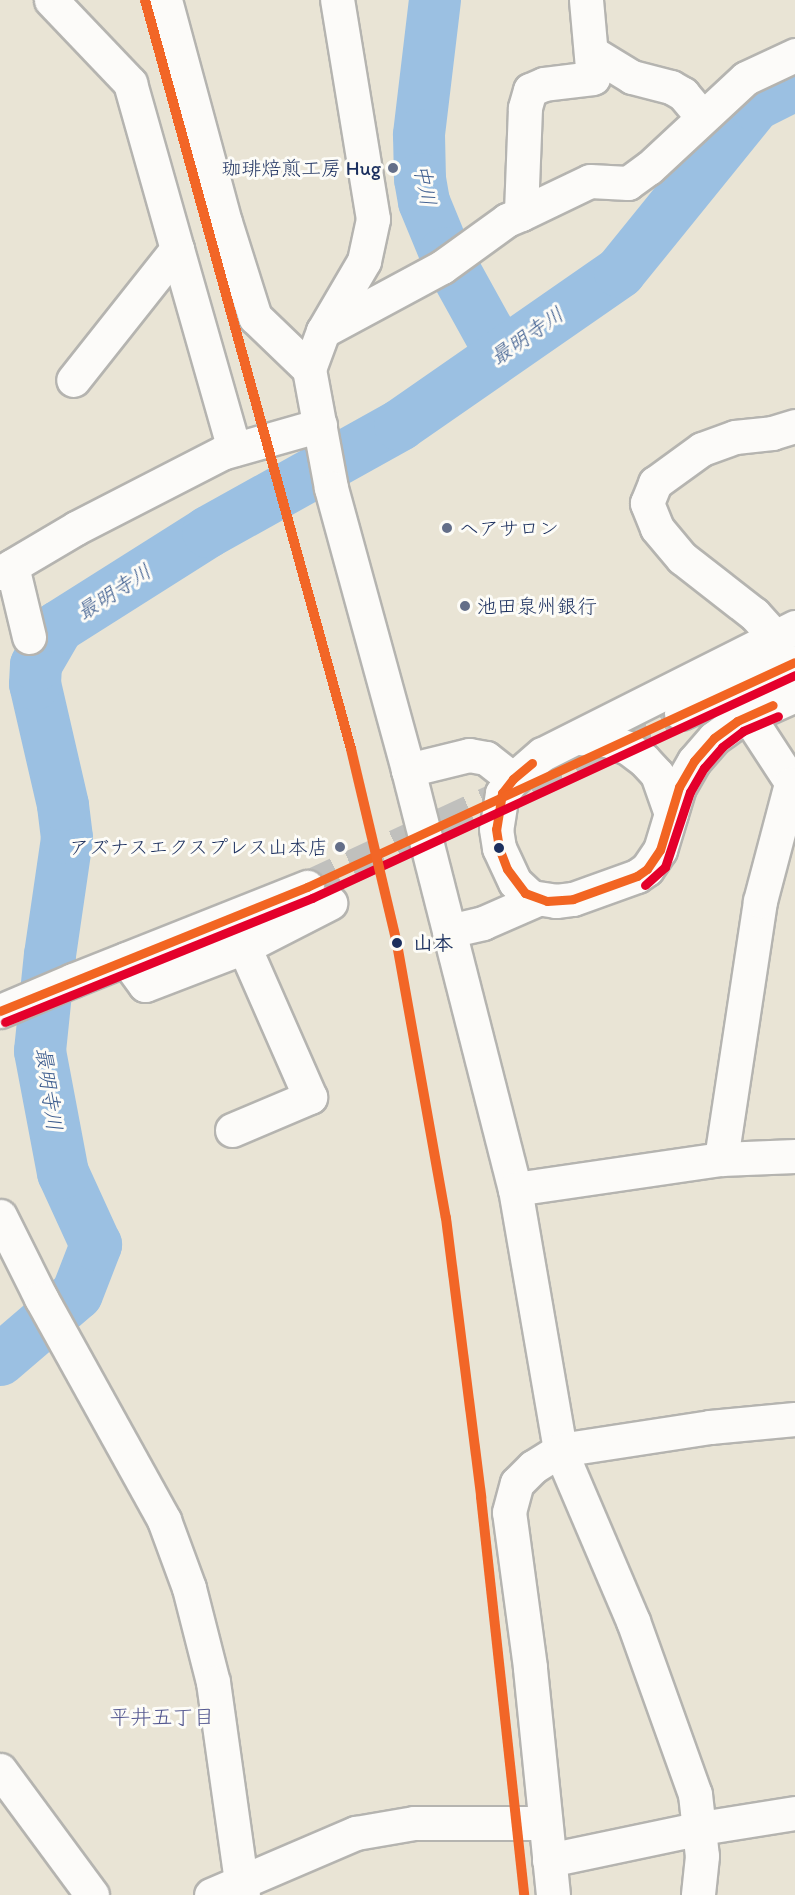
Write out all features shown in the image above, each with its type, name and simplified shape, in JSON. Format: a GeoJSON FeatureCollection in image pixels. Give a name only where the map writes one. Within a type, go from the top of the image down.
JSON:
{"type":"FeatureCollection","features":[{"type":"Feature","properties":{"kind":"main road"},"geometry":{"type":"LineString","coordinates":[[51,0],[130,83],[234,449]]}},
{"type":"Feature","properties":{"kind":"main road"},"geometry":{"type":"LineString","coordinates":[[165,0],[225,222],[255,317],[309,369]]}},
{"type":"Feature","properties":{"kind":"main road"},"geometry":{"type":"LineString","coordinates":[[337,0],[373,219],[364,261],[323,331],[309,369],[331,488],[408,770],[515,1189],[560,1450],[633,1621],[695,1794],[701,1828],[702,1856],[698,1895]]}},
{"type":"Feature","properties":{"kind":"main road"},"geometry":{"type":"LineString","coordinates":[[521,214],[525,108],[530,90],[544,84],[593,78],[586,0]]}},
{"type":"Feature","properties":{"kind":"main road"},"geometry":{"type":"LineString","coordinates":[[591,52],[632,77],[671,87],[683,94],[702,117]]}},
{"type":"Feature","properties":{"kind":"main road"},"geometry":{"type":"LineString","coordinates":[[323,331],[442,267],[507,220],[590,181],[628,183],[649,168],[746,78],[795,55]]}},
{"type":"Feature","properties":{"kind":"main road"},"geometry":{"type":"LineString","coordinates":[[73,380],[177,249]]}},
{"type":"Feature","properties":{"kind":"main road"},"geometry":{"type":"LineString","coordinates":[[785,632],[754,614],[682,558],[657,528],[647,503],[655,483],[702,449],[735,437],[772,433],[795,426]]}},
{"type":"Feature","properties":{"kind":"main road"},"geometry":{"type":"LineString","coordinates":[[29,637],[6,569],[76,528],[234,449],[321,432]]}},
{"type":"Feature","properties":{"kind":"main road"},"geometry":{"type":"LineString","coordinates":[[538,899],[525,893],[515,882],[499,848],[497,812],[502,793],[513,779],[542,754],[579,738],[785,632]]}},
{"type":"Feature","properties":{"kind":"main road"},"geometry":{"type":"LineString","coordinates":[[681,713],[795,662]]}},
{"type":"Feature","properties":{"kind":"main road"},"geometry":{"type":"LineString","coordinates":[[449,931],[483,923],[538,899],[573,899],[637,876],[647,869],[660,850],[679,787],[694,761],[714,738],[748,716],[795,695]]}},
{"type":"Feature","properties":{"kind":"main road"},"geometry":{"type":"LineString","coordinates":[[721,1159],[760,901],[793,786],[748,716]]}},
{"type":"Feature","properties":{"kind":"main road"},"geometry":{"type":"LineString","coordinates":[[579,738],[607,740],[628,748],[644,760],[657,774],[671,814]]}},
{"type":"Feature","properties":{"kind":"main road"},"geometry":{"type":"LineString","coordinates":[[408,770],[469,754],[486,758],[513,779]]}},
{"type":"Feature","properties":{"kind":"main road"},"geometry":{"type":"LineString","coordinates":[[12,1006],[126,959],[319,895],[244,947],[145,985],[126,959]]}},
{"type":"Feature","properties":{"kind":"main road"},"geometry":{"type":"LineString","coordinates":[[232,1130],[310,1097],[244,947]]}},
{"type":"Feature","properties":{"kind":"main road"},"geometry":{"type":"LineString","coordinates":[[515,1189],[721,1159],[795,1156]]}},
{"type":"Feature","properties":{"kind":"main road"},"geometry":{"type":"LineString","coordinates":[[0,1216],[41,1298],[164,1520],[189,1588],[213,1682],[231,1891],[356,1833],[414,1822],[545,1823]]}},
{"type":"Feature","properties":{"kind":"main road"},"geometry":{"type":"LineString","coordinates":[[553,1895],[530,1667],[509,1512],[517,1483],[533,1467],[560,1450],[710,1427],[795,1419]]}},
{"type":"Feature","properties":{"kind":"main road"},"geometry":{"type":"LineString","coordinates":[[0,1770],[92,1895]]}},
{"type":"Feature","properties":{"kind":"main road"},"geometry":{"type":"LineString","coordinates":[[549,1860],[701,1828],[795,1813]]}},
{"type":"Feature","properties":{"kind":"waterway","name":"中川"},"geometry":{"type":"LineString","coordinates":[[435,0],[419,135],[420,179],[424,202],[445,253],[501,354]]}},
{"type":"Feature","properties":{"kind":"waterway","name":"最明寺川"},"geometry":{"type":"LineString","coordinates":[[0,1360],[77,1294],[96,1245],[63,1173],[40,1051],[50,955],[67,838],[63,805],[35,684],[36,665],[58,627],[208,532],[400,425],[620,272],[755,105],[795,85]]}},
{"type":"Feature","properties":{"kind":"tunnel"},"geometry":{"type":"LineString","coordinates":[[307,887],[681,713]]}},
{"type":"Feature","properties":{"kind":"transit line"},"geometry":{"type":"LineString","coordinates":[[145,0],[351,749],[397,944],[446,1218],[481,1497],[524,1895]]}},
{"type":"Feature","properties":{"kind":"transit line"},"geometry":{"type":"LineString","coordinates":[[0,1011],[307,887],[795,662]]}},
{"type":"Feature","properties":{"kind":"transit line"},"geometry":{"type":"LineString","coordinates":[[5,1022],[312,898],[795,675]]}},
{"type":"Feature","properties":{"kind":"transit line"},"geometry":{"type":"LineString","coordinates":[[532,763],[513,779],[502,793],[496,829],[499,848],[507,869],[525,893],[547,901],[573,899],[637,876],[647,869],[660,850],[679,787],[694,761],[714,738],[737,721],[773,705]]}},
{"type":"Feature","properties":{"kind":"transit line"},"geometry":{"type":"LineString","coordinates":[[645,885],[665,867],[690,792],[704,768],[722,747],[743,731],[778,716]]}},
{"type":"Feature","properties":{"kind":"place","name":"珈琲焙煎工房 Hug"},"geometry":{"type":"Point","coordinates":[393,168]}},
{"type":"Feature","properties":{"kind":"place","name":"ヘアサロン"},"geometry":{"type":"Point","coordinates":[447,528]}},
{"type":"Feature","properties":{"kind":"place","name":"池田泉州銀行"},"geometry":{"type":"Point","coordinates":[465,606]}},
{"type":"Feature","properties":{"kind":"place","name":"アズナスエクスプレス山本店"},"geometry":{"type":"Point","coordinates":[340,847]}},
{"type":"Feature","properties":{"kind":"place","name":"山本"},"geometry":{"type":"Point","coordinates":[397,943]}},
{"type":"Feature","properties":{"kind":"district","name":"平井五丁目"},"geometry":{"type":"Point","coordinates":[162,1717]}}]}
